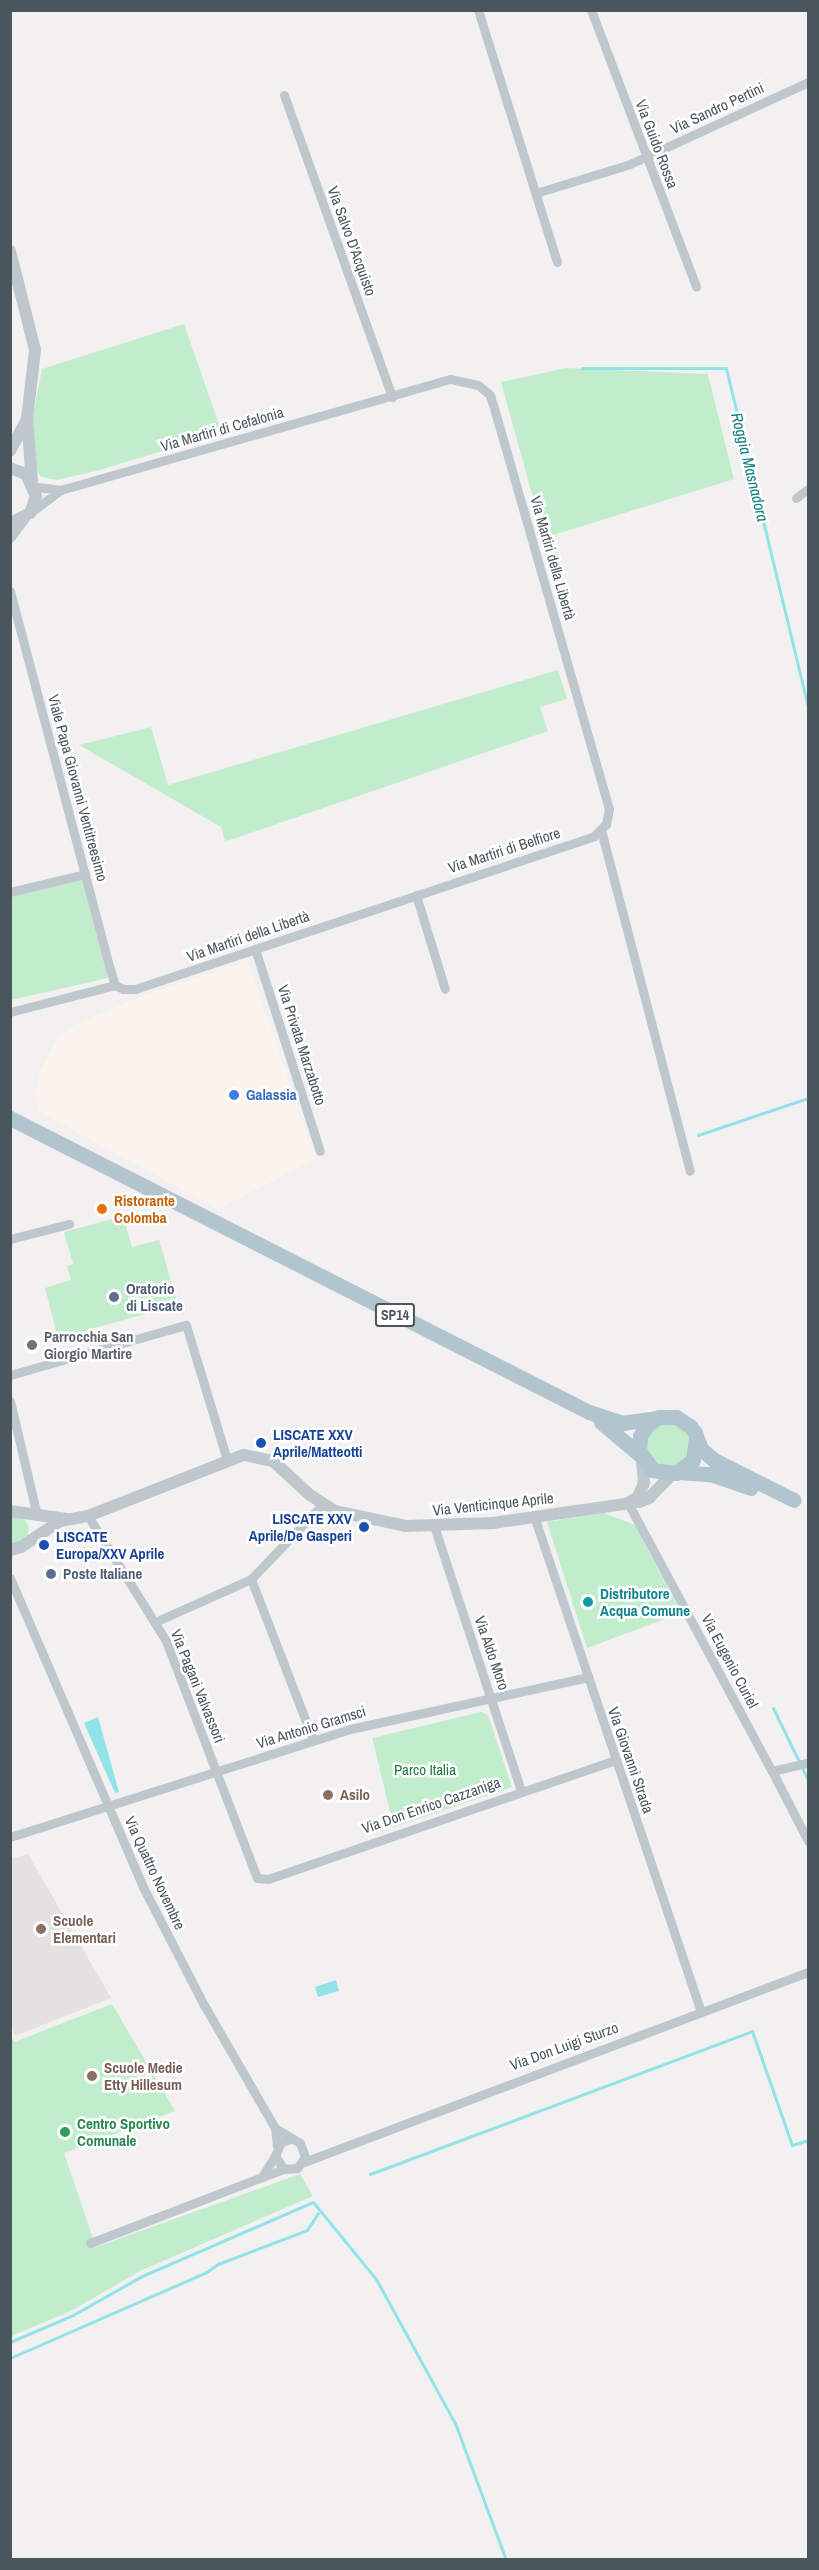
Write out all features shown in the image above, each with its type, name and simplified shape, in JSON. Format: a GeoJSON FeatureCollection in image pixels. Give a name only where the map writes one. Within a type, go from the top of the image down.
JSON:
{"type":"FeatureCollection","features":[{"type":"Feature","properties":{"kind":"main road","name":"SP14"},"geometry":{"type":"LineString","coordinates":[[10,1118],[590,1412],[622,1423],[656,1418],[680,1419],[696,1438],[701,1449],[714,1460],[801,1502]]}},
{"type":"Feature","properties":{"kind":"main road","name":"SP14"},"geometry":{"type":"LineString","coordinates":[[10,1127],[99,1172],[202,1217]]}},
{"type":"Feature","properties":{"kind":"main road","name":"SP14"},"geometry":{"type":"LineString","coordinates":[[590,1412],[654,1471],[710,1474],[801,1502]]}},
{"type":"Feature","properties":{"kind":"main road"},"geometry":{"type":"LineString","coordinates":[[641,1457],[641,1434],[656,1418]]}},
{"type":"Feature","properties":{"kind":"main road"},"geometry":{"type":"LineString","coordinates":[[675,1473],[694,1459],[696,1438]]}},
{"type":"Feature","properties":{"kind":"street"},"geometry":{"type":"LineString","coordinates":[[478,10],[557,262]]}},
{"type":"Feature","properties":{"kind":"street","name":"Via Guido Rossa"},"geometry":{"type":"LineString","coordinates":[[591,10],[696,287]]}},
{"type":"Feature","properties":{"kind":"street","name":"Via Sandro Pertini"},"geometry":{"type":"LineString","coordinates":[[536,193],[646,157],[808,82]]}},
{"type":"Feature","properties":{"kind":"street","name":"Via Salvo D'Acquisto"},"geometry":{"type":"LineString","coordinates":[[284,95],[392,397]]}},
{"type":"Feature","properties":{"kind":"street"},"geometry":{"type":"LineString","coordinates":[[10,251],[35,350],[27,419],[34,505],[10,538]]}},
{"type":"Feature","properties":{"kind":"street","name":"Via Martiri della Libertà"},"geometry":{"type":"LineString","coordinates":[[392,397],[459,378],[478,385],[490,395],[609,809],[601,830]]}},
{"type":"Feature","properties":{"kind":"street","name":"Via Martiri di Cefalonia"},"geometry":{"type":"LineString","coordinates":[[27,515],[61,490],[392,397]]}},
{"type":"Feature","properties":{"kind":"street"},"geometry":{"type":"LineString","coordinates":[[10,451],[27,419]]}},
{"type":"Feature","properties":{"kind":"street"},"geometry":{"type":"LineString","coordinates":[[10,468],[33,484]]}},
{"type":"Feature","properties":{"kind":"street","name":"Via Martiri di Cefalonia"},"geometry":{"type":"LineString","coordinates":[[33,484],[61,490]]}},
{"type":"Feature","properties":{"kind":"street"},"geometry":{"type":"LineString","coordinates":[[796,498],[808,489]]}},
{"type":"Feature","properties":{"kind":"street"},"geometry":{"type":"LineString","coordinates":[[10,524],[27,515]]}},
{"type":"Feature","properties":{"kind":"street","name":"Viale Papa Giovanni Ventitreesimo"},"geometry":{"type":"LineString","coordinates":[[10,591],[86,874],[119,987]]}},
{"type":"Feature","properties":{"kind":"street"},"geometry":{"type":"LineString","coordinates":[[601,830],[690,1171]]}},
{"type":"Feature","properties":{"kind":"street","name":"Via Martiri di Belfiore"},"geometry":{"type":"LineString","coordinates":[[416,895],[601,830]]}},
{"type":"Feature","properties":{"kind":"street"},"geometry":{"type":"LineString","coordinates":[[10,892],[86,874]]}},
{"type":"Feature","properties":{"kind":"street"},"geometry":{"type":"LineString","coordinates":[[416,895],[445,989]]}},
{"type":"Feature","properties":{"kind":"street","name":"Via Martiri della Libertà"},"geometry":{"type":"LineString","coordinates":[[10,1012],[119,987],[135,989],[416,895]]}},
{"type":"Feature","properties":{"kind":"street","name":"Via Privata Marzabotto"},"geometry":{"type":"LineString","coordinates":[[255,949],[320,1151]]}},
{"type":"Feature","properties":{"kind":"street"},"geometry":{"type":"LineString","coordinates":[[10,1239],[69,1224]]}},
{"type":"Feature","properties":{"kind":"street"},"geometry":{"type":"LineString","coordinates":[[10,1375],[186,1325],[227,1460]]}},
{"type":"Feature","properties":{"kind":"street"},"geometry":{"type":"LineString","coordinates":[[10,1401],[38,1515],[33,1538]]}},
{"type":"Feature","properties":{"kind":"street","name":"Via Venticinque Aprile"},"geometry":{"type":"LineString","coordinates":[[13,1551],[57,1522],[88,1516],[227,1460],[248,1455],[267,1458],[323,1504],[370,1520],[434,1526],[534,1516],[648,1499],[675,1473]]}},
{"type":"Feature","properties":{"kind":"street"},"geometry":{"type":"LineString","coordinates":[[628,1503],[638,1497],[644,1483],[641,1457]]}},
{"type":"Feature","properties":{"kind":"street","name":"Via Eugenio Curiel"},"geometry":{"type":"LineString","coordinates":[[628,1503],[808,1841]]}},
{"type":"Feature","properties":{"kind":"street"},"geometry":{"type":"LineString","coordinates":[[155,1622],[251,1579],[323,1504]]}},
{"type":"Feature","properties":{"kind":"street"},"geometry":{"type":"LineString","coordinates":[[17,1512],[34,1525],[33,1538]]}},
{"type":"Feature","properties":{"kind":"street","name":"Via Venticinque Aprile"},"geometry":{"type":"LineString","coordinates":[[17,1512],[70,1519]]}},
{"type":"Feature","properties":{"kind":"street","name":"Via Pagani Valvassori"},"geometry":{"type":"LineString","coordinates":[[88,1516],[155,1622],[176,1663],[215,1772],[257,1878]]}},
{"type":"Feature","properties":{"kind":"street","name":"Via Giovanni Strada"},"geometry":{"type":"LineString","coordinates":[[534,1516],[701,2012]]}},
{"type":"Feature","properties":{"kind":"street","name":"Via Aldo Moro"},"geometry":{"type":"LineString","coordinates":[[434,1526],[521,1790]]}},
{"type":"Feature","properties":{"kind":"street","name":"Via Quattro Novembre"},"geometry":{"type":"LineString","coordinates":[[10,1578],[107,1807],[173,1947],[275,2128],[291,2139]]}},
{"type":"Feature","properties":{"kind":"street"},"geometry":{"type":"LineString","coordinates":[[251,1579],[313,1740]]}},
{"type":"Feature","properties":{"kind":"street","name":"Via Antonio Gramsci"},"geometry":{"type":"LineString","coordinates":[[10,1837],[313,1740],[588,1677]]}},
{"type":"Feature","properties":{"kind":"street","name":"Via Don Enrico Cazzaniga"},"geometry":{"type":"LineString","coordinates":[[257,1878],[268,1878],[521,1790],[616,1760]]}},
{"type":"Feature","properties":{"kind":"street"},"geometry":{"type":"LineString","coordinates":[[772,1771],[808,1763]]}},
{"type":"Feature","properties":{"kind":"street","name":"Via Don Luigi Sturzo"},"geometry":{"type":"LineString","coordinates":[[304,2162],[331,2149],[808,1972]]}},
{"type":"Feature","properties":{"kind":"street","name":"Via Quattro Novembre"},"geometry":{"type":"LineString","coordinates":[[275,2128],[276,2151]]}},
{"type":"Feature","properties":{"kind":"street"},"geometry":{"type":"LineString","coordinates":[[90,2243],[284,2169],[297,2168],[304,2162],[303,2147],[291,2139],[276,2151],[262,2177]]}},
{"type":"Feature","properties":{"kind":"street","name":"Via Don Luigi Sturzo"},"geometry":{"type":"LineString","coordinates":[[303,2147],[331,2149]]}},
{"type":"Feature","properties":{"kind":"street"},"geometry":{"type":"LineString","coordinates":[[276,2151],[284,2169]]}},
{"type":"Feature","properties":{"kind":"shaded area"},"geometry":{"type":"Polygon","coordinates":[[[247,960],[316,1159],[218,1209],[38,1111],[35,1092],[41,1069],[58,1037],[76,1024],[145,995],[247,960]]]}},
{"type":"Feature","properties":{"kind":"shaded area","name":"Scuole Elementari"},"geometry":{"type":"Polygon","coordinates":[[[28,1854],[111,1998],[15,2036],[10,2023],[11,1859],[28,1854]]]}},
{"type":"Feature","properties":{"kind":"green space"},"geometry":{"type":"Polygon","coordinates":[[[184,324],[222,433],[96,471],[57,480],[41,477],[35,467],[31,426],[42,369],[184,324]]]}},
{"type":"Feature","properties":{"kind":"green space"},"geometry":{"type":"Polygon","coordinates":[[[566,368],[708,374],[734,479],[544,538],[501,382],[566,368]]]}},
{"type":"Feature","properties":{"kind":"green space"},"geometry":{"type":"Polygon","coordinates":[[[558,670],[567,699],[540,707],[548,731],[225,841],[221,827],[79,745],[151,727],[168,785],[558,670]]]}},
{"type":"Feature","properties":{"kind":"green space"},"geometry":{"type":"Polygon","coordinates":[[[82,880],[108,978],[11,1000],[11,897],[82,880]]]}},
{"type":"Feature","properties":{"kind":"green space"},"geometry":{"type":"Polygon","coordinates":[[[123,1216],[132,1247],[159,1240],[178,1305],[58,1338],[45,1288],[71,1280],[67,1266],[73,1264],[64,1232],[123,1216]]]}},
{"type":"Feature","properties":{"kind":"green space"},"geometry":{"type":"Polygon","coordinates":[[[668,1423],[683,1430],[690,1445],[683,1460],[668,1467],[653,1460],[646,1445],[653,1430],[668,1423]]]}},
{"type":"Feature","properties":{"kind":"green space"},"geometry":{"type":"Polygon","coordinates":[[[604,1513],[635,1525],[681,1613],[587,1648],[547,1522],[604,1513]]]}},
{"type":"Feature","properties":{"kind":"green space"},"geometry":{"type":"Polygon","coordinates":[[[10,1516],[25,1520],[29,1527],[28,1535],[15,1544],[10,1544],[10,1516]]]}},
{"type":"Feature","properties":{"kind":"green space","name":"Parco Italia"},"geometry":{"type":"Polygon","coordinates":[[[481,1712],[488,1715],[512,1787],[394,1827],[372,1738],[481,1712]]]}},
{"type":"Feature","properties":{"kind":"green space","name":"Centro Sportivo Comunale"},"geometry":{"type":"Polygon","coordinates":[[[112,2004],[175,2111],[64,2153],[96,2247],[300,2174],[313,2196],[140,2271],[71,2311],[11,2336],[10,2034],[14,2042],[112,2004]]]}},
{"type":"Feature","properties":{"kind":"water"},"geometry":{"type":"Polygon","coordinates":[[[98,1717],[119,1792],[115,1793],[84,1723],[98,1717]]]}},
{"type":"Feature","properties":{"kind":"water"},"geometry":{"type":"Polygon","coordinates":[[[336,1980],[339,1991],[318,1997],[315,1987],[336,1980]]]}},
{"type":"Feature","properties":{"kind":"waterway","name":"Roggia Masnadora"},"geometry":{"type":"LineString","coordinates":[[582,368],[726,368],[808,706]]}},
{"type":"Feature","properties":{"kind":"waterway"},"geometry":{"type":"LineString","coordinates":[[698,1135],[808,1098]]}},
{"type":"Feature","properties":{"kind":"waterway","name":"Roggia Masnadora"},"geometry":{"type":"LineString","coordinates":[[773,1708],[808,1780]]}},
{"type":"Feature","properties":{"kind":"waterway"},"geometry":{"type":"LineString","coordinates":[[370,2174],[752,2031],[792,2145],[808,2140]]}},
{"type":"Feature","properties":{"kind":"waterway"},"geometry":{"type":"LineString","coordinates":[[10,2342],[73,2315],[142,2276],[313,2202],[376,2279],[455,2423],[506,2560]]}},
{"type":"Feature","properties":{"kind":"waterway"},"geometry":{"type":"LineString","coordinates":[[10,2358],[205,2273],[218,2264],[307,2230],[318,2213]]}},
{"type":"Feature","properties":{"kind":"place","name":"Galassia"},"geometry":{"type":"Point","coordinates":[234,1095]}},
{"type":"Feature","properties":{"kind":"place","name":"Ristorante Colomba"},"geometry":{"type":"Point","coordinates":[102,1209]}},
{"type":"Feature","properties":{"kind":"place","name":"Oratorio di Liscate"},"geometry":{"type":"Point","coordinates":[114,1297]}},
{"type":"Feature","properties":{"kind":"place","name":"Parrocchia San Giorgio Martire"},"geometry":{"type":"Point","coordinates":[32,1345]}},
{"type":"Feature","properties":{"kind":"place","name":"LISCATE XXV Aprile/Matteotti"},"geometry":{"type":"Point","coordinates":[261,1443]}},
{"type":"Feature","properties":{"kind":"place","name":"LISCATE XXV Aprile/De Gasperi"},"geometry":{"type":"Point","coordinates":[364,1527]}},
{"type":"Feature","properties":{"kind":"place","name":"LISCATE Europa/XXV Aprile"},"geometry":{"type":"Point","coordinates":[44,1545]}},
{"type":"Feature","properties":{"kind":"place","name":"Poste Italiane"},"geometry":{"type":"Point","coordinates":[51,1574]}},
{"type":"Feature","properties":{"kind":"place","name":"Distributore Acqua Comune"},"geometry":{"type":"Point","coordinates":[588,1602]}},
{"type":"Feature","properties":{"kind":"place","name":"Asilo"},"geometry":{"type":"Point","coordinates":[328,1795]}},
{"type":"Feature","properties":{"kind":"place","name":"Scuole Elementari"},"geometry":{"type":"Point","coordinates":[41,1929]}},
{"type":"Feature","properties":{"kind":"place","name":"Scuole Medie Etty Hillesum"},"geometry":{"type":"Point","coordinates":[92,2076]}},
{"type":"Feature","properties":{"kind":"place","name":"Centro Sportivo Comunale"},"geometry":{"type":"Point","coordinates":[65,2132]}}]}
